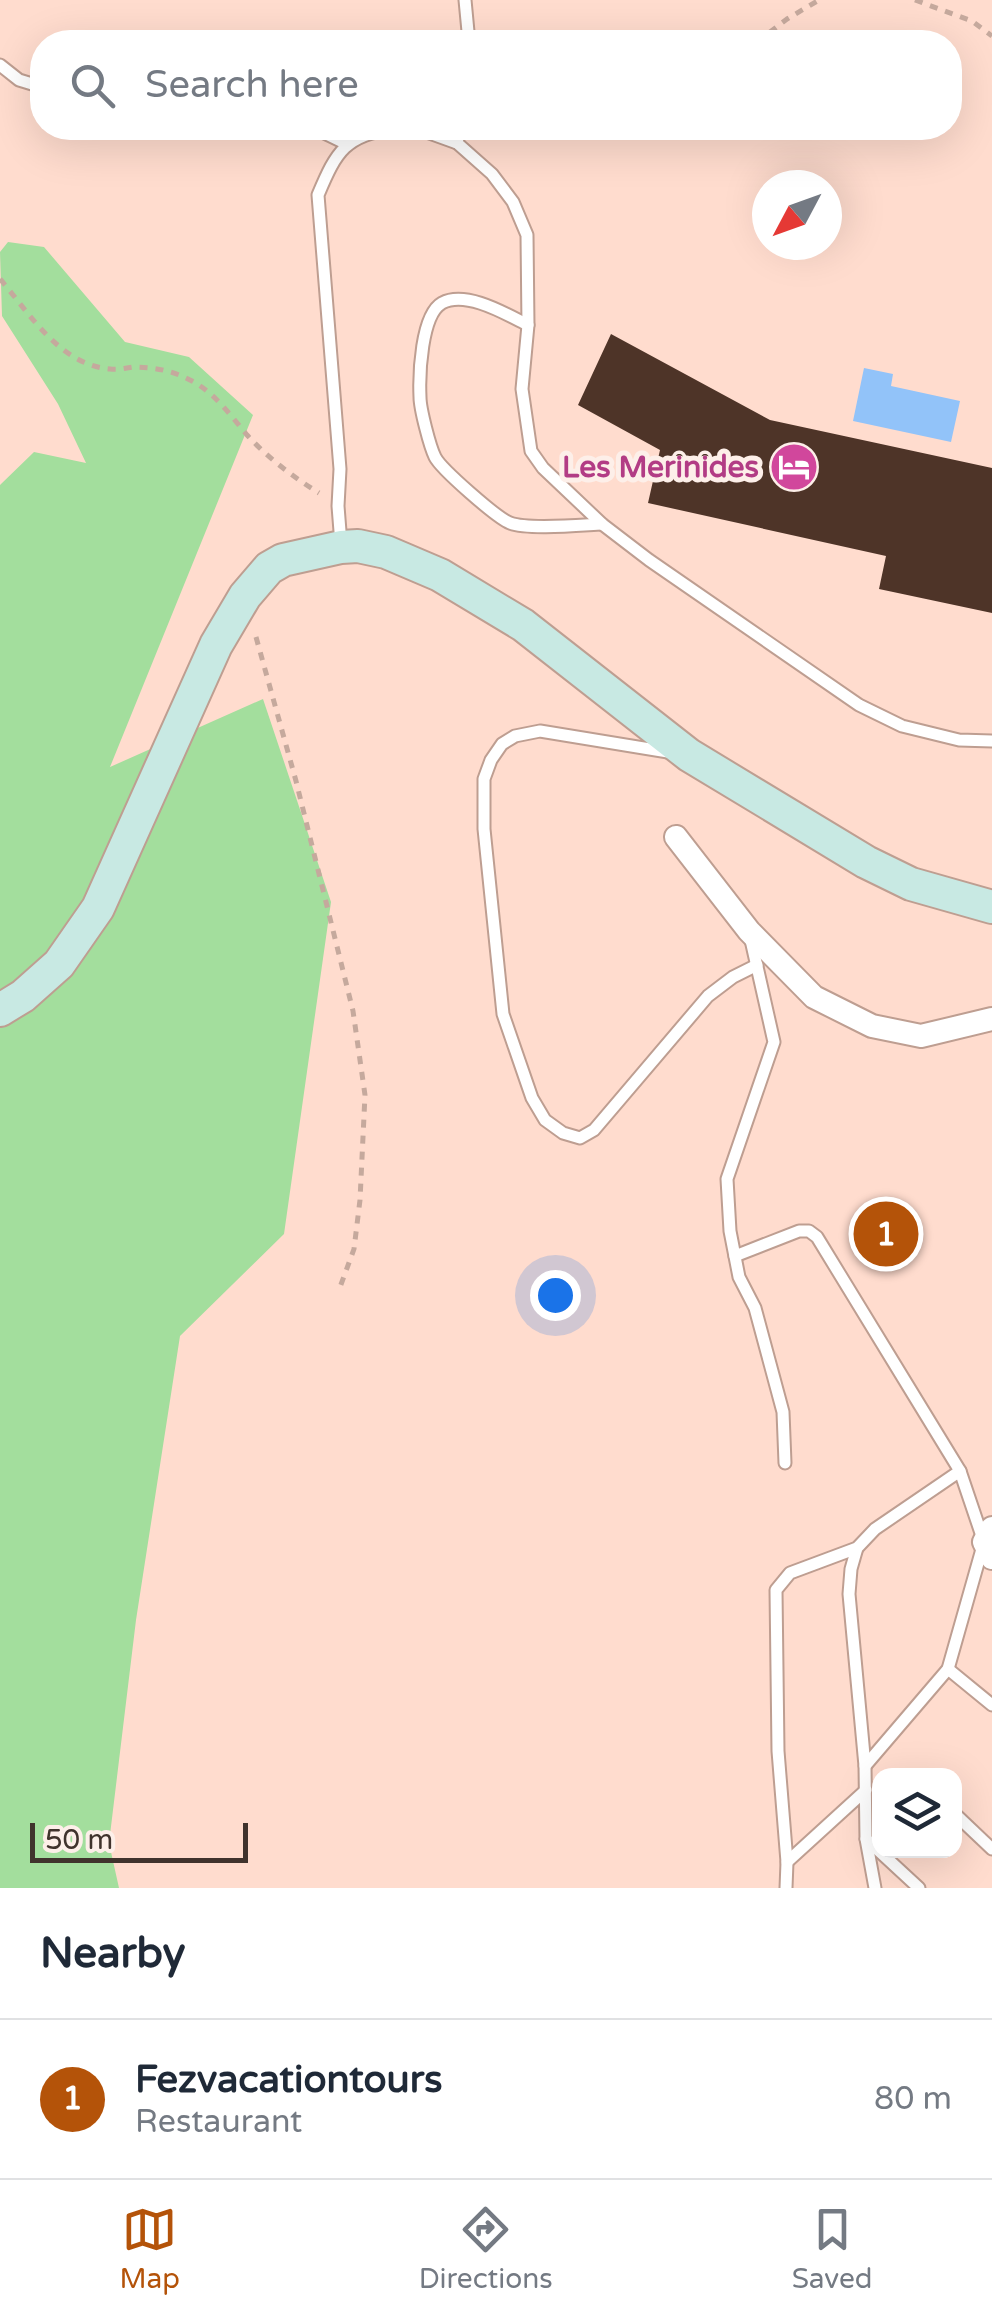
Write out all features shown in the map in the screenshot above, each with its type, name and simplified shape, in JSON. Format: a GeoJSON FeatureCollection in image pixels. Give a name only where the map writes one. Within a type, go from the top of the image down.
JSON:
{"type":"FeatureCollection","features":[{"type":"Feature","properties":{"kind":"main road"},"geometry":{"type":"LineString","coordinates":[[0,1010],[24,996],[59,964],[98,908],[216,645],[244,596],[269,568],[283,560],[341,546],[386,552],[440,575],[523,626],[689,755],[888,874],[992,907]]}},
{"type":"Feature","properties":{"kind":"street"},"geometry":{"type":"LineString","coordinates":[[676,838],[749,931],[814,997],[872,1026],[922,1036],[992,1018]]}},
{"type":"Feature","properties":{"kind":"lane"},"geometry":{"type":"LineString","coordinates":[[465,0],[468,30]]}},
{"type":"Feature","properties":{"kind":"lane"},"geometry":{"type":"LineString","coordinates":[[0,66],[30,83]]}},
{"type":"Feature","properties":{"kind":"lane"},"geometry":{"type":"LineString","coordinates":[[339,140],[347,144]]}},
{"type":"Feature","properties":{"kind":"lane"},"geometry":{"type":"LineString","coordinates":[[341,546],[340,469],[318,195],[331,163],[354,140]]}},
{"type":"Feature","properties":{"kind":"lane"},"geometry":{"type":"LineString","coordinates":[[448,140],[492,174],[513,202],[527,235],[528,325],[522,389],[531,451],[542,468],[602,524],[649,560],[859,705],[902,726],[959,740],[992,741]]}},
{"type":"Feature","properties":{"kind":"lane"},"geometry":{"type":"LineString","coordinates":[[528,325],[476,301],[444,301],[432,311],[423,340],[420,401],[436,459],[510,524],[602,524]]}},
{"type":"Feature","properties":{"kind":"lane"},"geometry":{"type":"LineString","coordinates":[[689,755],[540,731],[515,736],[502,744],[491,760],[484,779],[484,829],[503,1014],[532,1098],[545,1120],[580,1138],[594,1130],[708,996],[757,965]]}},
{"type":"Feature","properties":{"kind":"lane"},"geometry":{"type":"LineString","coordinates":[[749,931],[774,1042],[728,1178],[730,1231],[739,1276],[755,1308],[783,1412],[785,1463]]}},
{"type":"Feature","properties":{"kind":"lane"},"geometry":{"type":"LineString","coordinates":[[735,1256],[799,1231],[809,1231],[816,1237],[960,1471],[989,1542],[948,1669],[865,1766]]}},
{"type":"Feature","properties":{"kind":"lane"},"geometry":{"type":"LineString","coordinates":[[875,1888],[866,1839],[865,1766],[849,1594],[851,1568],[857,1548],[874,1529],[960,1471]]}},
{"type":"Feature","properties":{"kind":"lane"},"geometry":{"type":"LineString","coordinates":[[786,1888],[778,1751],[776,1590],[790,1573],[857,1548]]}},
{"type":"Feature","properties":{"kind":"lane"},"geometry":{"type":"LineString","coordinates":[[948,1669],[992,1706]]}},
{"type":"Feature","properties":{"kind":"lane"},"geometry":{"type":"LineString","coordinates":[[786,1862],[866,1790]]}},
{"type":"Feature","properties":{"kind":"lane"},"geometry":{"type":"LineString","coordinates":[[962,1821],[992,1848]]}},
{"type":"Feature","properties":{"kind":"lane"},"geometry":{"type":"LineString","coordinates":[[866,1839],[919,1888]]}},
{"type":"Feature","properties":{"kind":"path"},"geometry":{"type":"LineString","coordinates":[[773,30],[819,0]]}},
{"type":"Feature","properties":{"kind":"path"},"geometry":{"type":"LineString","coordinates":[[915,0],[972,22],[992,36]]}},
{"type":"Feature","properties":{"kind":"path"},"geometry":{"type":"LineString","coordinates":[[0,279],[56,344],[84,364],[112,370],[168,370],[196,382],[278,463],[338,506]]}},
{"type":"Feature","properties":{"kind":"path"},"geometry":{"type":"LineString","coordinates":[[244,596],[296,781],[353,1010],[365,1095],[354,1249],[339,1290]]}},
{"type":"Feature","properties":{"kind":"green space"},"geometry":{"type":"Polygon","coordinates":[[[8,242],[44,247],[125,342],[189,357],[253,415],[110,767],[263,699],[331,902],[284,1234],[180,1336],[136,1620],[109,1843],[119,1888],[0,1888],[0,485],[34,452],[86,463],[58,404],[2,316],[0,252],[8,242]]]}},
{"type":"Feature","properties":{"kind":"water"},"geometry":{"type":"Polygon","coordinates":[[[864,368],[893,374],[891,386],[960,401],[951,442],[853,421],[864,368]]]}},
{"type":"Feature","properties":{"kind":"building"},"geometry":{"type":"Polygon","coordinates":[[[611,334],[770,420],[992,468],[992,613],[879,589],[886,556],[648,503],[660,450],[578,405],[611,334]]]}},
{"type":"Feature","properties":{"kind":"place","name":"Les Merinides"},"geometry":{"type":"Point","coordinates":[794,467]}},
{"type":"Feature","properties":{"kind":"place","name":"Fezvacationtours"},"geometry":{"type":"Point","coordinates":[886,1234]}}]}
